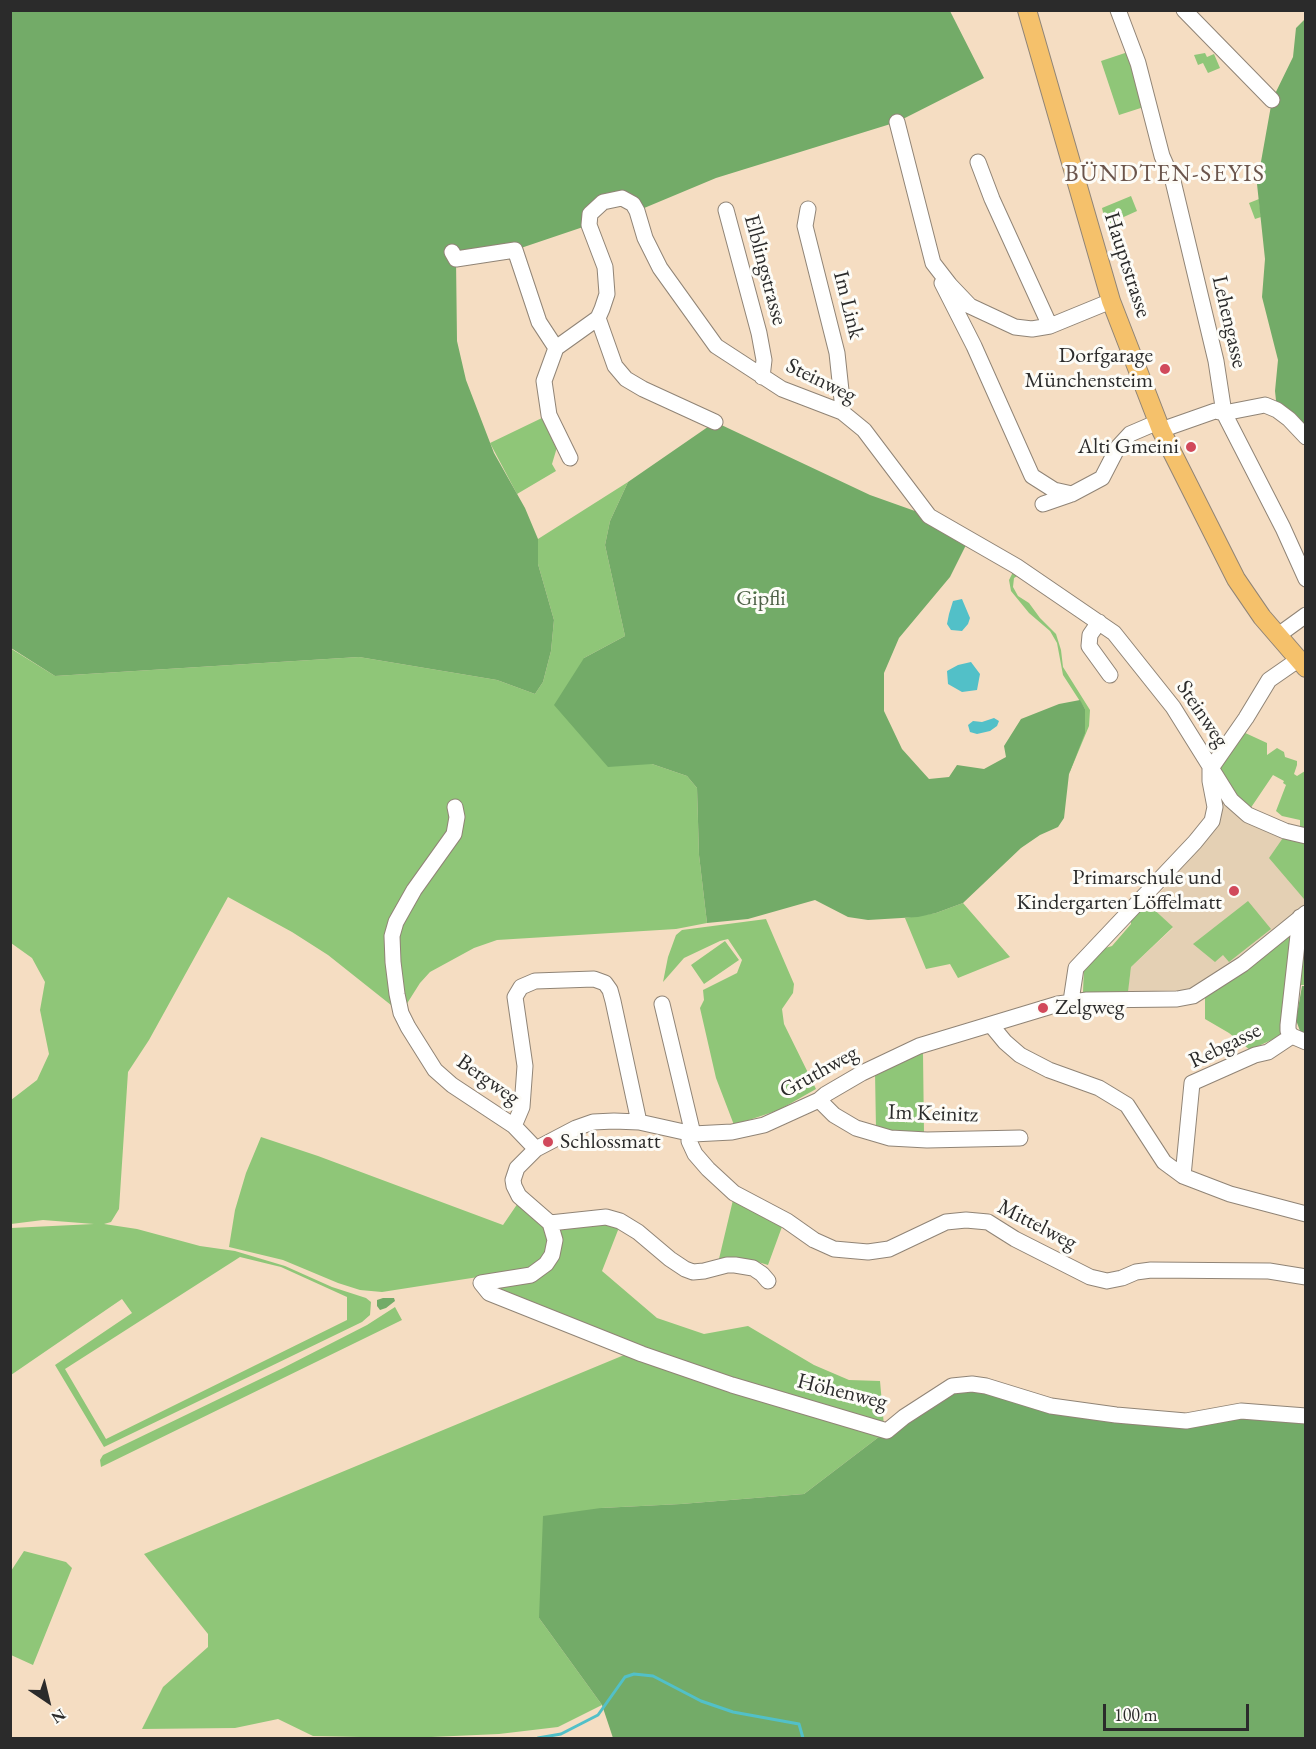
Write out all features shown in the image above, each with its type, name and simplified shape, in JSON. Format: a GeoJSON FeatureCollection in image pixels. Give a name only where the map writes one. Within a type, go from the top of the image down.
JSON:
{"type":"FeatureCollection","features":[{"type":"Feature","properties":{"kind":"main road","name":"Hauptstrasse"},"geometry":{"type":"LineString","coordinates":[[1027,10],[1111,301],[1159,426],[1225,560],[1252,602],[1300,663]]}},
{"type":"Feature","properties":{"kind":"street","name":"Lehengasse"},"geometry":{"type":"LineString","coordinates":[[1118,10],[1138,63],[1162,156],[1173,181],[1216,361],[1224,413],[1283,528],[1305,579]]}},
{"type":"Feature","properties":{"kind":"street"},"geometry":{"type":"LineString","coordinates":[[1184,10],[1272,100]]}},
{"type":"Feature","properties":{"kind":"street"},"geometry":{"type":"LineString","coordinates":[[897,122],[933,264],[974,346],[1032,476],[1054,490],[1072,494]]}},
{"type":"Feature","properties":{"kind":"street"},"geometry":{"type":"LineString","coordinates":[[978,162],[992,199],[1050,326]]}},
{"type":"Feature","properties":{"kind":"street","name":"Steinweg"},"geometry":{"type":"LineString","coordinates":[[598,318],[608,294],[605,267],[589,225],[590,214],[603,201],[622,198],[633,204],[645,238],[660,268],[716,346],[782,389],[842,412],[864,430],[929,516],[1016,566],[1121,639],[1167,699],[1231,800],[1248,816],[1285,831],[1305,836]]}},
{"type":"Feature","properties":{"kind":"street","name":"Im Link"},"geometry":{"type":"LineString","coordinates":[[808,209],[805,226],[837,353],[842,412]]}},
{"type":"Feature","properties":{"kind":"street","name":"Elblingstrasse"},"geometry":{"type":"LineString","coordinates":[[726,210],[759,333],[764,360],[762,377]]}},
{"type":"Feature","properties":{"kind":"street"},"geometry":{"type":"LineString","coordinates":[[452,252],[456,259],[515,250],[539,321],[556,348]]}},
{"type":"Feature","properties":{"kind":"street"},"geometry":{"type":"LineString","coordinates":[[933,264],[970,306],[1015,327],[1032,329],[1050,326],[1111,301]]}},
{"type":"Feature","properties":{"kind":"street"},"geometry":{"type":"LineString","coordinates":[[974,346],[972,329],[976,320],[986,314]]}},
{"type":"Feature","properties":{"kind":"street"},"geometry":{"type":"LineString","coordinates":[[570,458],[549,415],[544,381],[556,348],[598,318],[615,366],[626,379],[715,422]]}},
{"type":"Feature","properties":{"kind":"street"},"geometry":{"type":"LineString","coordinates":[[1043,504],[1072,494],[1102,478],[1118,447],[1130,434],[1215,411],[1224,413],[1265,405],[1289,419],[1305,437]]}},
{"type":"Feature","properties":{"kind":"street"},"geometry":{"type":"LineString","coordinates":[[1277,636],[1305,615]]}},
{"type":"Feature","properties":{"kind":"street"},"geometry":{"type":"LineString","coordinates":[[1099,622],[1090,635],[1089,646],[1110,675]]}},
{"type":"Feature","properties":{"kind":"street"},"geometry":{"type":"LineString","coordinates":[[1071,1001],[1076,968],[1195,842],[1212,820],[1215,807],[1210,767],[1246,718],[1269,680],[1292,664],[1300,663]]}},
{"type":"Feature","properties":{"kind":"street","name":"Bergweg"},"geometry":{"type":"LineString","coordinates":[[455,807],[457,817],[454,834],[414,890],[396,922],[392,936],[393,962],[401,1012],[435,1070],[452,1085],[514,1126],[536,1149]]}},
{"type":"Feature","properties":{"kind":"street"},"geometry":{"type":"LineString","coordinates":[[1299,1039],[1288,1031],[1288,1025],[1303,915]]}},
{"type":"Feature","properties":{"kind":"street","name":"Gruthweg"},"geometry":{"type":"LineString","coordinates":[[550,1223],[522,1199],[513,1180],[517,1168],[536,1149],[576,1128],[593,1122],[639,1122],[691,1134],[732,1132],[764,1125],[819,1100],[826,1094],[919,1046],[1071,1001],[1177,999],[1192,996],[1243,964],[1303,915]]}},
{"type":"Feature","properties":{"kind":"street"},"geometry":{"type":"LineString","coordinates":[[514,1126],[522,1107],[525,1066],[515,997],[521,987],[535,981],[594,979],[605,983],[610,990],[639,1122]]}},
{"type":"Feature","properties":{"kind":"street","name":"Mittelweg"},"geometry":{"type":"LineString","coordinates":[[662,1004],[691,1134],[689,1141],[695,1154],[734,1193],[787,1221],[814,1240],[834,1249],[868,1252],[889,1249],[946,1222],[966,1220],[988,1222],[1015,1239],[1090,1277],[1107,1281],[1151,1270],[1269,1271],[1305,1277]]}},
{"type":"Feature","properties":{"kind":"street"},"geometry":{"type":"LineString","coordinates":[[991,1025],[1020,1055],[1049,1070],[1099,1088],[1127,1105],[1164,1162],[1183,1176],[1230,1194],[1305,1214]]}},
{"type":"Feature","properties":{"kind":"street","name":"Rebgasse"},"geometry":{"type":"LineString","coordinates":[[1183,1176],[1192,1083],[1255,1055],[1299,1039]]}},
{"type":"Feature","properties":{"kind":"street","name":"Im Keinitz"},"geometry":{"type":"LineString","coordinates":[[819,1100],[834,1115],[856,1128],[890,1138],[927,1140],[1020,1138]]}},
{"type":"Feature","properties":{"kind":"street"},"geometry":{"type":"LineString","coordinates":[[550,1223],[613,1219],[638,1232],[670,1259],[693,1272],[735,1265],[753,1268],[768,1281]]}},
{"type":"Feature","properties":{"kind":"street","name":"Höhenweg"},"geometry":{"type":"LineString","coordinates":[[550,1223],[555,1240],[554,1250],[546,1264],[531,1275],[481,1283],[489,1293],[642,1354],[742,1388],[887,1431],[904,1417],[952,1386],[972,1384],[986,1386],[1051,1406],[1132,1416],[1186,1421],[1240,1411],[1305,1416]]}},
{"type":"Feature","properties":{"kind":"shaded area","name":"Primarschule und Kindergarten Löffelmatt"},"geometry":{"type":"Polygon","coordinates":[[[1231,800],[1305,836],[1305,913],[1191,992],[1127,996],[1131,967],[1173,928],[1148,904],[1175,878],[1173,873],[1219,807],[1231,800]]]}},
{"type":"Feature","properties":{"kind":"green space"},"geometry":{"type":"Polygon","coordinates":[[[10,11],[950,11],[984,78],[897,122],[716,178],[637,211],[633,204],[604,201],[589,225],[515,250],[456,259],[457,341],[466,380],[494,453],[525,508],[538,539],[538,564],[554,620],[551,651],[543,682],[535,694],[497,680],[359,657],[55,676],[11,648],[10,11]]]}},
{"type":"Feature","properties":{"kind":"green space"},"geometry":{"type":"Polygon","coordinates":[[[1305,19],[1305,437],[1277,410],[1275,391],[1278,360],[1262,297],[1265,259],[1257,184],[1272,100],[1293,57],[1296,28],[1305,19]]]}},
{"type":"Feature","properties":{"kind":"green space"},"geometry":{"type":"Polygon","coordinates":[[[1128,52],[1147,106],[1119,115],[1101,61],[1128,52]]]}},
{"type":"Feature","properties":{"kind":"green space"},"geometry":{"type":"Polygon","coordinates":[[[1205,53],[1207,57],[1214,54],[1220,68],[1208,73],[1203,63],[1198,65],[1194,55],[1205,53]]]}},
{"type":"Feature","properties":{"kind":"green space"},"geometry":{"type":"Polygon","coordinates":[[[1131,196],[1137,211],[1106,225],[1102,208],[1131,196]]]}},
{"type":"Feature","properties":{"kind":"green space"},"geometry":{"type":"Polygon","coordinates":[[[1259,199],[1261,217],[1255,219],[1249,203],[1259,199]]]}},
{"type":"Feature","properties":{"kind":"green space"},"geometry":{"type":"Polygon","coordinates":[[[544,417],[558,444],[552,464],[556,471],[517,494],[490,443],[544,417]]]}},
{"type":"Feature","properties":{"kind":"green space","name":"Gipfli"},"geometry":{"type":"Polygon","coordinates":[[[715,422],[870,495],[929,516],[969,539],[950,577],[899,638],[884,673],[884,711],[902,749],[929,779],[949,777],[957,765],[984,769],[1006,757],[1004,746],[1021,719],[1059,704],[1080,700],[1085,709],[1085,733],[1069,774],[1064,818],[1058,827],[1040,835],[1021,848],[963,903],[918,917],[868,920],[848,917],[815,900],[748,919],[707,923],[699,855],[697,788],[687,776],[652,764],[608,767],[554,705],[584,658],[625,636],[605,545],[610,521],[628,482],[715,422]]]}},
{"type":"Feature","properties":{"kind":"green space"},"geometry":{"type":"Polygon","coordinates":[[[628,482],[610,521],[605,545],[625,636],[584,658],[633,764],[652,764],[687,776],[697,788],[699,855],[707,923],[676,929],[497,940],[474,948],[430,972],[420,983],[401,1013],[328,955],[292,932],[228,897],[149,1040],[128,1072],[119,1209],[111,1222],[104,1224],[137,1229],[200,1246],[235,1251],[285,1266],[332,1287],[366,1298],[371,1302],[370,1315],[362,1322],[104,1447],[55,1365],[132,1313],[122,1299],[11,1375],[11,1228],[94,1224],[43,1220],[11,1224],[11,1100],[37,1080],[49,1054],[40,1010],[45,982],[32,958],[11,943],[10,648],[55,676],[359,657],[497,680],[535,694],[543,682],[551,651],[554,620],[538,564],[538,539],[628,482]],[[240,1257],[65,1369],[106,1439],[347,1320],[347,1297],[281,1267],[240,1257]]]}},
{"type":"Feature","properties":{"kind":"green space"},"geometry":{"type":"Polygon","coordinates":[[[1016,566],[1024,572],[1014,578],[1013,587],[1018,596],[1029,603],[1056,634],[1063,667],[1090,710],[1089,726],[1069,774],[1085,709],[1063,675],[1057,643],[1050,631],[1029,613],[1011,591],[1009,580],[1016,566]]]}},
{"type":"Feature","properties":{"kind":"green space"},"geometry":{"type":"Polygon","coordinates":[[[1241,731],[1267,743],[1267,755],[1277,748],[1284,752],[1285,757],[1297,761],[1294,774],[1297,776],[1305,771],[1305,829],[1300,827],[1300,820],[1282,816],[1276,811],[1286,785],[1284,781],[1273,775],[1250,809],[1240,803],[1217,767],[1241,731]]]}},
{"type":"Feature","properties":{"kind":"green space"},"geometry":{"type":"Polygon","coordinates":[[[1285,835],[1305,841],[1304,899],[1269,858],[1285,835]]]}},
{"type":"Feature","properties":{"kind":"green space"},"geometry":{"type":"Polygon","coordinates":[[[1248,901],[1271,929],[1229,962],[1223,955],[1215,962],[1193,944],[1248,901]]]}},
{"type":"Feature","properties":{"kind":"green space"},"geometry":{"type":"Polygon","coordinates":[[[963,903],[1010,957],[958,978],[950,964],[926,969],[905,918],[936,913],[963,903]]]}},
{"type":"Feature","properties":{"kind":"green space"},"geometry":{"type":"Polygon","coordinates":[[[1148,904],[1173,927],[1131,967],[1128,992],[1083,992],[1084,967],[1102,949],[1112,946],[1131,924],[1131,918],[1148,904]]]}},
{"type":"Feature","properties":{"kind":"green space"},"geometry":{"type":"Polygon","coordinates":[[[766,919],[794,984],[793,993],[782,1009],[784,1024],[816,1089],[779,1110],[734,1125],[716,1078],[700,1008],[704,1000],[703,990],[737,973],[742,960],[728,939],[720,941],[684,958],[663,982],[668,957],[676,935],[682,930],[766,919]]]}},
{"type":"Feature","properties":{"kind":"green space"},"geometry":{"type":"Polygon","coordinates":[[[1305,929],[1305,985],[1298,985],[1305,929]]]}},
{"type":"Feature","properties":{"kind":"green space"},"geometry":{"type":"Polygon","coordinates":[[[1292,932],[1282,1035],[1250,1050],[1229,1033],[1205,1019],[1205,994],[1292,932]]]}},
{"type":"Feature","properties":{"kind":"green space"},"geometry":{"type":"Polygon","coordinates":[[[725,941],[739,960],[704,984],[691,965],[725,941]]]}},
{"type":"Feature","properties":{"kind":"green space"},"geometry":{"type":"Polygon","coordinates":[[[1302,986],[1305,986],[1305,1034],[1300,1031],[1296,1020],[1302,986]]]}},
{"type":"Feature","properties":{"kind":"green space"},"geometry":{"type":"Polygon","coordinates":[[[923,1053],[924,1134],[896,1133],[876,1129],[875,1072],[923,1053]]]}},
{"type":"Feature","properties":{"kind":"green space"},"geometry":{"type":"Polygon","coordinates":[[[261,1137],[503,1225],[518,1203],[543,1222],[548,1245],[544,1255],[535,1265],[523,1270],[382,1292],[360,1290],[283,1260],[229,1247],[235,1210],[246,1173],[261,1137]]]}},
{"type":"Feature","properties":{"kind":"green space"},"geometry":{"type":"Polygon","coordinates":[[[733,1200],[783,1224],[768,1265],[748,1259],[718,1263],[733,1200]]]}},
{"type":"Feature","properties":{"kind":"green space"},"geometry":{"type":"Polygon","coordinates":[[[602,1222],[620,1225],[602,1271],[657,1318],[704,1334],[748,1326],[814,1365],[849,1380],[880,1381],[884,1426],[645,1353],[500,1291],[501,1287],[527,1282],[561,1246],[560,1229],[602,1222]]]}},
{"type":"Feature","properties":{"kind":"green space"},"geometry":{"type":"Polygon","coordinates":[[[394,1298],[395,1301],[380,1310],[377,1300],[394,1298]]]}},
{"type":"Feature","properties":{"kind":"green space"},"geometry":{"type":"Polygon","coordinates":[[[395,1307],[402,1320],[101,1467],[100,1460],[103,1455],[283,1368],[367,1325],[395,1307]]]}},
{"type":"Feature","properties":{"kind":"green space"},"geometry":{"type":"Polygon","coordinates":[[[629,1353],[884,1433],[804,1494],[601,1508],[539,1618],[602,1705],[558,1727],[499,1734],[409,1738],[313,1736],[278,1719],[235,1728],[142,1729],[163,1687],[208,1647],[208,1634],[144,1554],[629,1353]]]}},
{"type":"Feature","properties":{"kind":"green space"},"geometry":{"type":"Polygon","coordinates":[[[952,1386],[1116,1415],[1305,1416],[1305,1738],[613,1738],[602,1705],[539,1618],[543,1516],[601,1508],[804,1494],[884,1433],[952,1386]]]}},
{"type":"Feature","properties":{"kind":"green space"},"geometry":{"type":"Polygon","coordinates":[[[24,1551],[66,1562],[72,1568],[33,1665],[11,1655],[11,1571],[24,1551]]]}},
{"type":"Feature","properties":{"kind":"water"},"geometry":{"type":"Polygon","coordinates":[[[962,599],[970,618],[968,624],[962,631],[951,630],[947,624],[953,601],[962,599]]]}},
{"type":"Feature","properties":{"kind":"water"},"geometry":{"type":"Polygon","coordinates":[[[971,662],[980,674],[977,690],[962,692],[948,684],[947,671],[971,662]]]}},
{"type":"Feature","properties":{"kind":"water"},"geometry":{"type":"Polygon","coordinates":[[[994,718],[999,721],[997,726],[990,731],[977,734],[970,732],[968,725],[973,721],[982,722],[994,718]]]}},
{"type":"Feature","properties":{"kind":"waterway"},"geometry":{"type":"LineString","coordinates":[[538,1738],[561,1734],[598,1715],[625,1677],[634,1674],[653,1676],[701,1701],[733,1712],[799,1724],[803,1738]]}},
{"type":"Feature","properties":{"kind":"place","name":"Dorfgarage Münchensteim"},"geometry":{"type":"Point","coordinates":[1165,369]}},
{"type":"Feature","properties":{"kind":"place","name":"Alti Gmeini"},"geometry":{"type":"Point","coordinates":[1191,447]}},
{"type":"Feature","properties":{"kind":"place","name":"Primarschule und Kindergarten Löffelmatt"},"geometry":{"type":"Point","coordinates":[1234,891]}},
{"type":"Feature","properties":{"kind":"place","name":"Zelgweg"},"geometry":{"type":"Point","coordinates":[1043,1008]}},
{"type":"Feature","properties":{"kind":"place","name":"Schlossmatt"},"geometry":{"type":"Point","coordinates":[548,1142]}},
{"type":"Feature","properties":{"kind":"district","name":"BÜNDTEN-SEYIS"},"geometry":{"type":"Point","coordinates":[1165,174]}}]}
